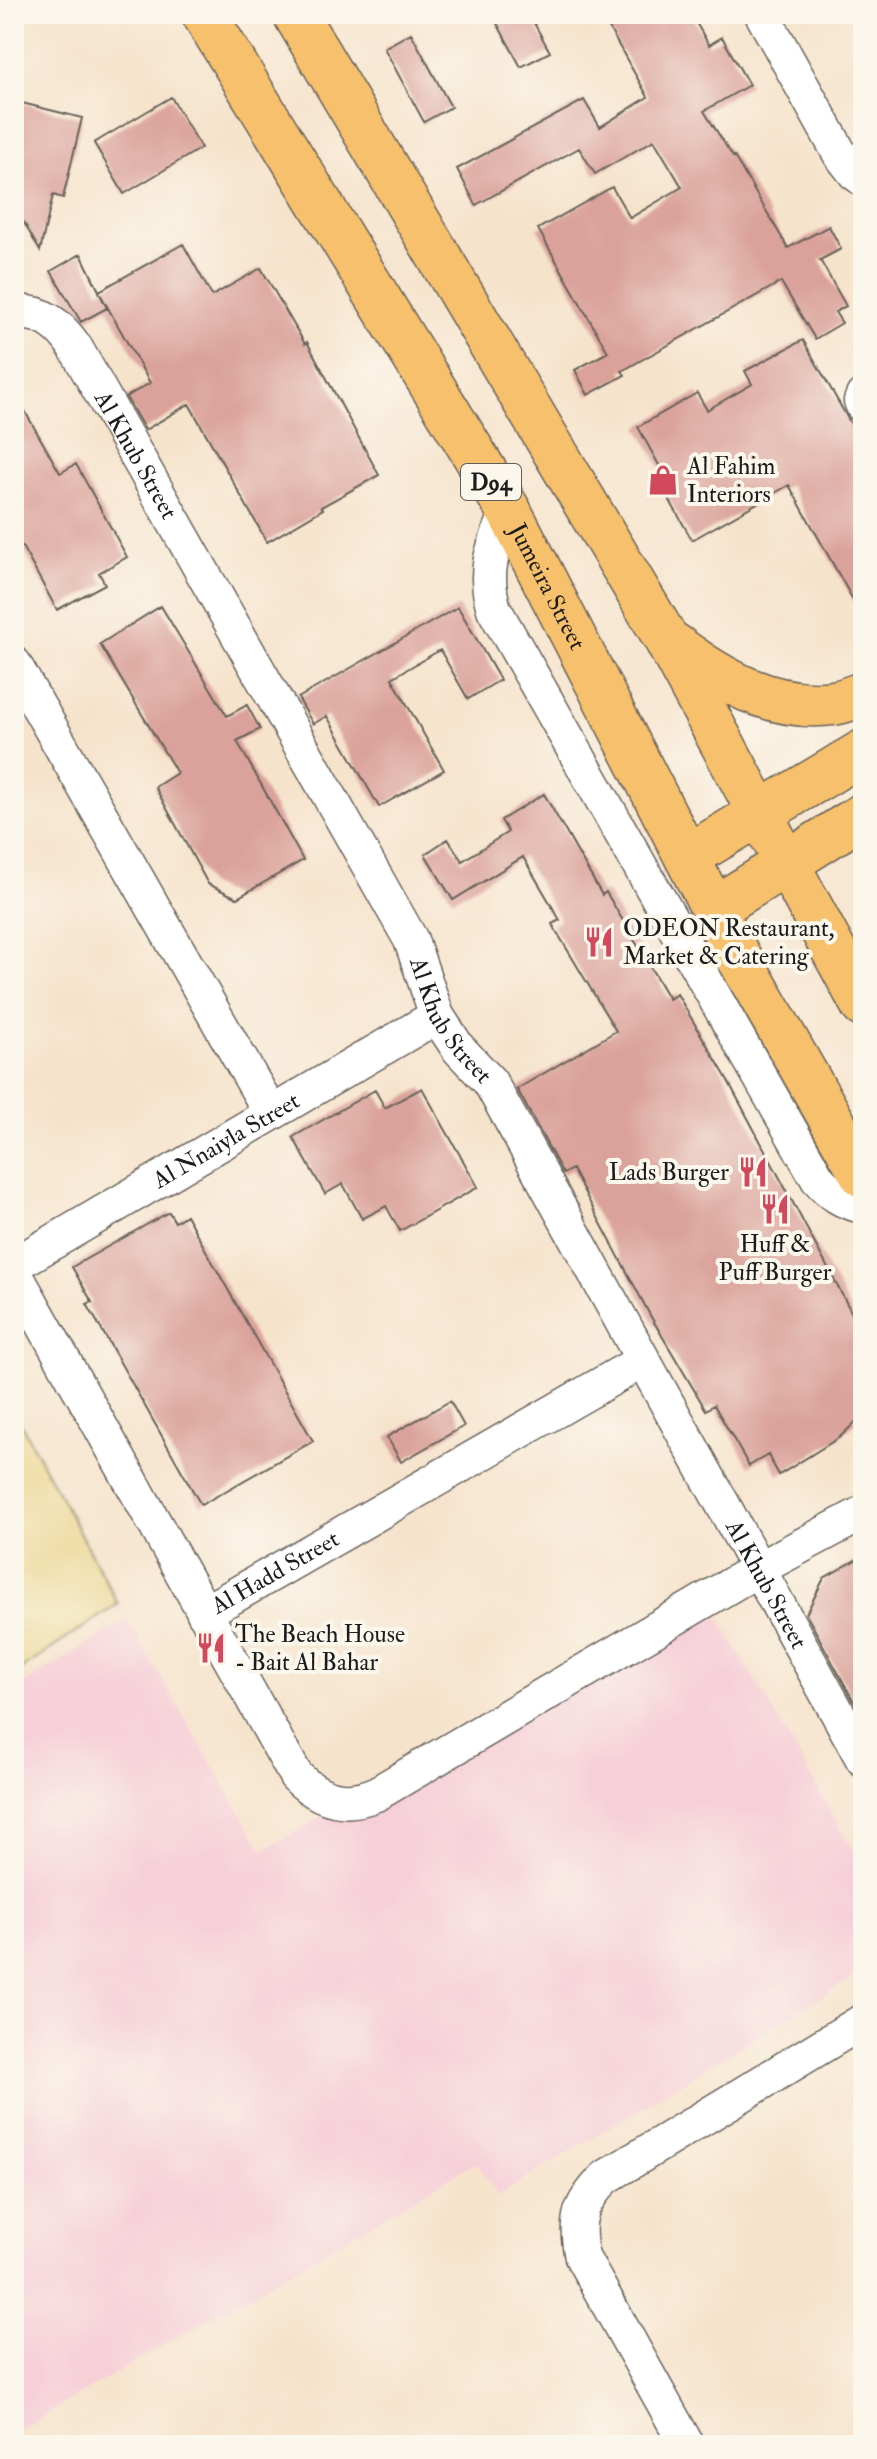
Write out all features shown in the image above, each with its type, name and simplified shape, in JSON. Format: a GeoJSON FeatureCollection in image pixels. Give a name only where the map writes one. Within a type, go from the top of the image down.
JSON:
{"type":"FeatureCollection","features":[{"type":"Feature","properties":{"kind":"main road","name":"Jumeira Street"},"geometry":{"type":"LineString","coordinates":[[204,14],[509,511],[734,949],[863,1175]]}},
{"type":"Feature","properties":{"kind":"main road","name":"D94"},"geometry":{"type":"LineString","coordinates":[[295,14],[666,639],[863,1005]]}},
{"type":"Feature","properties":{"kind":"main road"},"geometry":{"type":"LineString","coordinates":[[666,639],[702,666],[764,697],[833,703],[863,694]]}},
{"type":"Feature","properties":{"kind":"main road"},"geometry":{"type":"LineString","coordinates":[[687,857],[863,752]]}},
{"type":"Feature","properties":{"kind":"main road"},"geometry":{"type":"LineString","coordinates":[[714,909],[863,815]]}},
{"type":"Feature","properties":{"kind":"street"},"geometry":{"type":"LineString","coordinates":[[762,14],[840,154],[863,179]]}},
{"type":"Feature","properties":{"kind":"street","name":"Al Khub Street"},"geometry":{"type":"LineString","coordinates":[[14,313],[37,314],[51,321],[75,347],[411,940],[437,1016],[458,1048],[490,1082],[863,1759]]}},
{"type":"Feature","properties":{"kind":"street"},"geometry":{"type":"LineString","coordinates":[[863,396],[863,406]]}},
{"type":"Feature","properties":{"kind":"street"},"geometry":{"type":"LineString","coordinates":[[509,511],[492,550],[488,568],[494,609],[818,1179],[829,1192],[844,1202],[863,1206]]}},
{"type":"Feature","properties":{"kind":"street"},"geometry":{"type":"LineString","coordinates":[[14,664],[271,1113]]}},
{"type":"Feature","properties":{"kind":"street","name":"Al Nnaiyla Street"},"geometry":{"type":"LineString","coordinates":[[14,1265],[437,1016]]}},
{"type":"Feature","properties":{"kind":"street","name":"Al Hadd Street"},"geometry":{"type":"LineString","coordinates":[[14,1272],[204,1613],[642,1361]]}},
{"type":"Feature","properties":{"kind":"street"},"geometry":{"type":"LineString","coordinates":[[204,1613],[296,1776],[318,1794],[332,1800],[362,1800],[758,1569],[863,1513]]}},
{"type":"Feature","properties":{"kind":"street"},"geometry":{"type":"LineString","coordinates":[[687,2445],[582,2257],[577,2236],[579,2215],[590,2194],[606,2177],[863,2021]]}},
{"type":"Feature","properties":{"kind":"shaded area"},"geometry":{"type":"Polygon","coordinates":[[[709,1600],[863,1867],[863,1971],[498,2196],[476,2162],[17,2431],[14,2427],[14,1690],[127,1620],[263,1850],[709,1600]]]}},
{"type":"Feature","properties":{"kind":"sand"},"geometry":{"type":"Polygon","coordinates":[[[14,1411],[118,1604],[14,1674],[14,1411]]]}},
{"type":"Feature","properties":{"kind":"building"},"geometry":{"type":"Polygon","coordinates":[[[492,14],[529,14],[550,52],[521,67],[492,14]]]}},
{"type":"Feature","properties":{"kind":"building"},"geometry":{"type":"Polygon","coordinates":[[[601,14],[691,14],[709,45],[722,37],[749,85],[704,111],[788,248],[829,226],[841,249],[820,260],[846,306],[835,312],[842,323],[815,339],[781,282],[622,371],[625,375],[588,395],[575,370],[608,352],[538,229],[612,187],[630,218],[682,187],[654,140],[595,174],[579,148],[476,205],[457,169],[584,100],[600,127],[648,97],[601,14]]]}},
{"type":"Feature","properties":{"kind":"building"},"geometry":{"type":"Polygon","coordinates":[[[411,33],[451,107],[424,122],[384,48],[411,33]]]}},
{"type":"Feature","properties":{"kind":"building"},"geometry":{"type":"Polygon","coordinates":[[[171,97],[201,148],[124,194],[94,143],[171,97]]]}},
{"type":"Feature","properties":{"kind":"building"},"geometry":{"type":"Polygon","coordinates":[[[14,101],[82,118],[63,198],[53,195],[40,251],[14,205],[14,101]]]}},
{"type":"Feature","properties":{"kind":"building"},"geometry":{"type":"Polygon","coordinates":[[[183,244],[212,296],[261,268],[305,344],[307,342],[379,475],[267,542],[189,404],[145,430],[126,397],[150,383],[99,292],[107,308],[81,322],[51,271],[81,254],[99,291],[183,244]]]}},
{"type":"Feature","properties":{"kind":"building"},"geometry":{"type":"Polygon","coordinates":[[[803,340],[863,445],[863,618],[789,485],[692,540],[664,490],[671,487],[638,427],[697,393],[707,410],[752,384],[745,371],[803,340]]]}},
{"type":"Feature","properties":{"kind":"building"},"geometry":{"type":"Polygon","coordinates":[[[14,392],[60,473],[76,464],[127,557],[99,573],[105,584],[57,610],[14,532],[14,392]]]}},
{"type":"Feature","properties":{"kind":"building"},"geometry":{"type":"Polygon","coordinates":[[[161,606],[227,716],[247,705],[260,729],[237,741],[303,860],[237,898],[208,884],[155,787],[177,773],[100,644],[161,606]]]}},
{"type":"Feature","properties":{"kind":"building"},"geometry":{"type":"Polygon","coordinates":[[[458,607],[500,680],[468,699],[440,650],[392,678],[444,770],[379,807],[327,716],[313,724],[298,698],[458,607]]]}},
{"type":"Feature","properties":{"kind":"building"},"geometry":{"type":"Polygon","coordinates":[[[544,794],[602,895],[606,892],[669,999],[677,994],[726,1077],[863,1334],[863,1415],[840,1437],[779,1475],[768,1455],[749,1466],[714,1405],[706,1410],[651,1317],[572,1169],[563,1174],[517,1089],[616,1031],[552,924],[560,920],[523,857],[453,900],[425,854],[448,839],[462,861],[508,832],[501,820],[544,794]]]}},
{"type":"Feature","properties":{"kind":"building"},"geometry":{"type":"Polygon","coordinates":[[[422,1088],[478,1187],[400,1231],[386,1206],[362,1219],[343,1184],[325,1194],[293,1137],[375,1090],[385,1108],[422,1088]]]}},
{"type":"Feature","properties":{"kind":"building"},"geometry":{"type":"Polygon","coordinates":[[[169,1212],[175,1222],[186,1215],[313,1441],[201,1505],[87,1304],[92,1302],[72,1267],[169,1212]]]}},
{"type":"Feature","properties":{"kind":"building"},"geometry":{"type":"Polygon","coordinates":[[[450,1401],[464,1426],[401,1462],[387,1437],[450,1401]]]}},
{"type":"Feature","properties":{"kind":"building"},"geometry":{"type":"Polygon","coordinates":[[[863,1556],[863,1718],[806,1614],[824,1578],[863,1556]]]}},
{"type":"Feature","properties":{"kind":"place","name":"Al Fahim Interiors"},"geometry":{"type":"Point","coordinates":[663,480]}},
{"type":"Feature","properties":{"kind":"place","name":"ODEON Restaurant, Market & Catering"},"geometry":{"type":"Point","coordinates":[599,942]}},
{"type":"Feature","properties":{"kind":"place","name":"Lads Burger"},"geometry":{"type":"Point","coordinates":[753,1172]}},
{"type":"Feature","properties":{"kind":"place","name":"Huff & Puff Burger"},"geometry":{"type":"Point","coordinates":[775,1209]}},
{"type":"Feature","properties":{"kind":"place","name":"The Beach House - Bait Al Bahar"},"geometry":{"type":"Point","coordinates":[211,1648]}}]}
